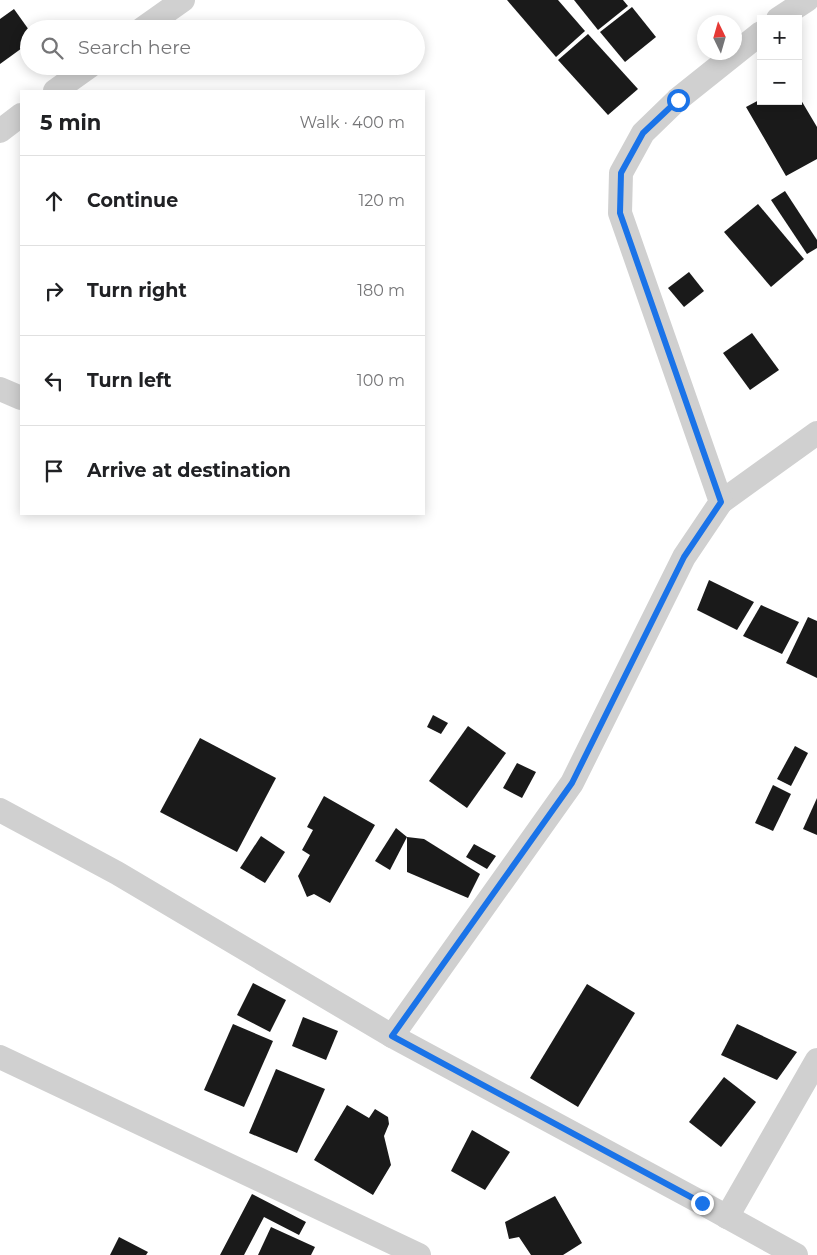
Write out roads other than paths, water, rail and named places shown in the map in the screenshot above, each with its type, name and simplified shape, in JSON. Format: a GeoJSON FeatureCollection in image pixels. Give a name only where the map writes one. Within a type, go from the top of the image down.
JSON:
{"type":"FeatureCollection","features":[{"type":"Feature","properties":{"kind":"street"},"geometry":{"type":"LineString","coordinates":[[154,20],[182,0]]}},
{"type":"Feature","properties":{"kind":"street"},"geometry":{"type":"LineString","coordinates":[[784,15],[807,0]]}},
{"type":"Feature","properties":{"kind":"street"},"geometry":{"type":"LineString","coordinates":[[721,502],[620,213],[621,173],[643,133],[678,100],[757,36]]}},
{"type":"Feature","properties":{"kind":"street"},"geometry":{"type":"LineString","coordinates":[[56,90],[77,75]]}},
{"type":"Feature","properties":{"kind":"street"},"geometry":{"type":"LineString","coordinates":[[0,130],[20,116]]}},
{"type":"Feature","properties":{"kind":"street"},"geometry":{"type":"LineString","coordinates":[[0,389],[20,398]]}},
{"type":"Feature","properties":{"kind":"street"},"geometry":{"type":"LineString","coordinates":[[392,1036],[572,783],[684,557],[721,502],[817,432]]}},
{"type":"Feature","properties":{"kind":"street"},"geometry":{"type":"LineString","coordinates":[[0,810],[117,873],[392,1036],[796,1255]]}},
{"type":"Feature","properties":{"kind":"street"},"geometry":{"type":"LineString","coordinates":[[0,1057],[420,1255]]}},
{"type":"Feature","properties":{"kind":"street"},"geometry":{"type":"LineString","coordinates":[[727,1217],[817,1060]]}}]}
